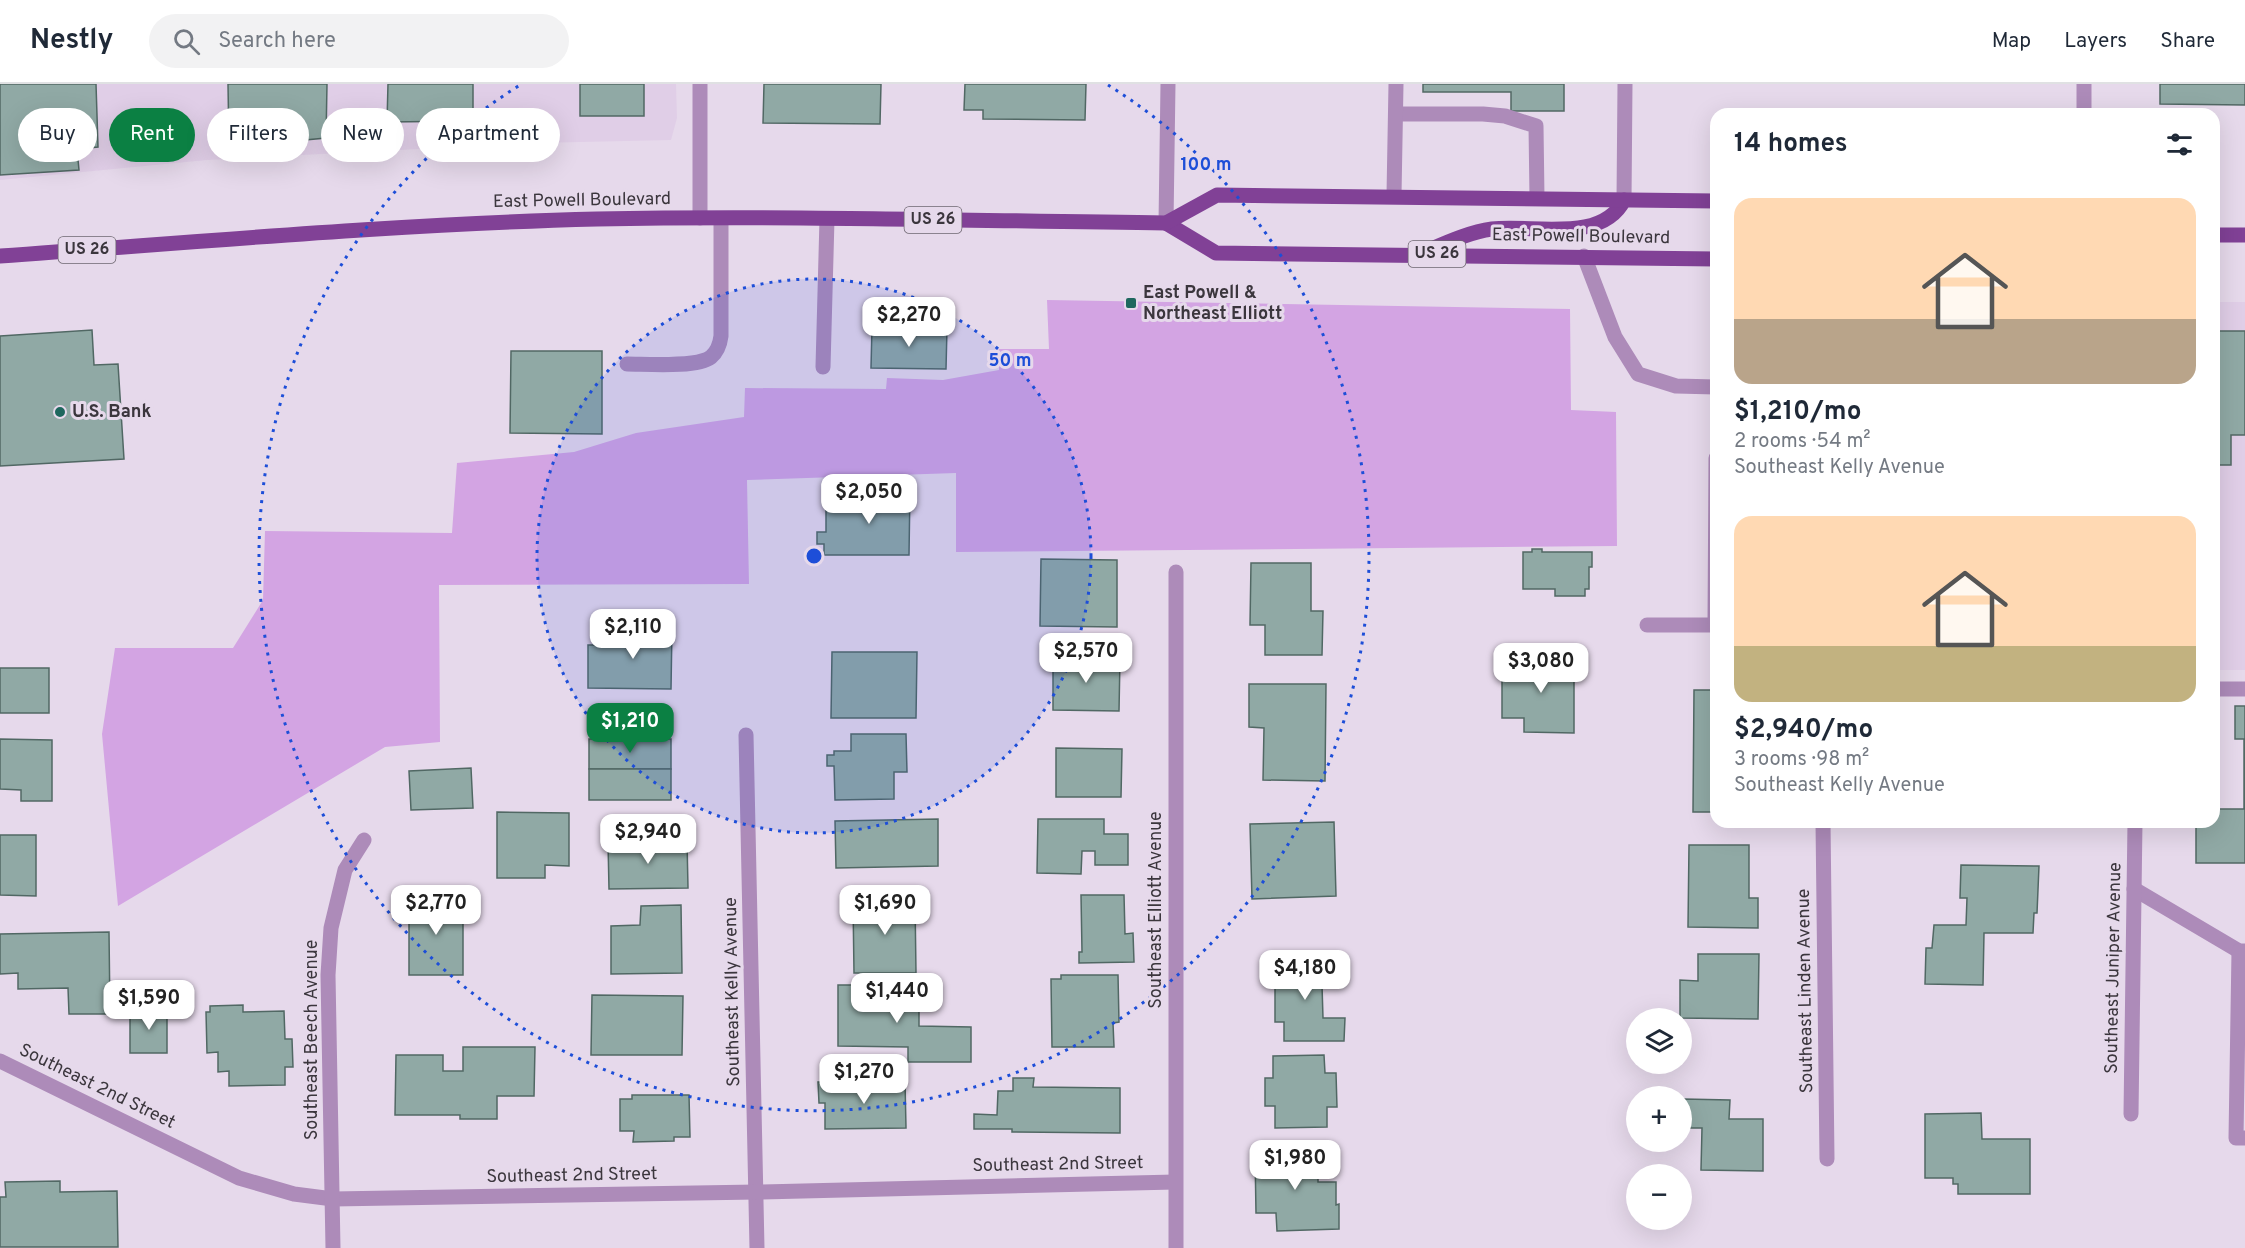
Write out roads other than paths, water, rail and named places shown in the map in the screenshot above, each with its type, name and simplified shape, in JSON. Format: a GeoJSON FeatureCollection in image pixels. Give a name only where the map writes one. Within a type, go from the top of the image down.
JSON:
{"type":"FeatureCollection","features":[{"type":"Feature","properties":{"kind":"main road","name":"East Powell Boulevard"},"geometry":{"type":"LineString","coordinates":[[0,256],[461,224],[700,218],[1166,223],[1217,195],[1394,195],[1710,201]]}},
{"type":"Feature","properties":{"kind":"main road"},"geometry":{"type":"LineString","coordinates":[[1419,254],[1459,238],[1492,229],[1584,228],[1602,224],[1620,208],[1624,200]]}},
{"type":"Feature","properties":{"kind":"main road","name":"East Powell Boulevard"},"geometry":{"type":"LineString","coordinates":[[1166,223],[1216,253],[1710,259]]}},
{"type":"Feature","properties":{"kind":"main road"},"geometry":{"type":"LineString","coordinates":[[2220,235],[2245,235]]}},
{"type":"Feature","properties":{"kind":"street"},"geometry":{"type":"LineString","coordinates":[[700,84],[700,218]]}},
{"type":"Feature","properties":{"kind":"street"},"geometry":{"type":"LineString","coordinates":[[1166,223],[1168,84]]}},
{"type":"Feature","properties":{"kind":"street"},"geometry":{"type":"LineString","coordinates":[[1394,195],[1396,84]]}},
{"type":"Feature","properties":{"kind":"street"},"geometry":{"type":"LineString","coordinates":[[1624,200],[1625,84]]}},
{"type":"Feature","properties":{"kind":"street"},"geometry":{"type":"LineString","coordinates":[[2084,84],[2084,108]]}},
{"type":"Feature","properties":{"kind":"street"},"geometry":{"type":"LineString","coordinates":[[1396,114],[1483,114],[1505,116],[1536,126],[1537,198]]}},
{"type":"Feature","properties":{"kind":"street"},"geometry":{"type":"LineString","coordinates":[[627,364],[695,362],[711,357],[720,347],[721,219]]}},
{"type":"Feature","properties":{"kind":"street"},"geometry":{"type":"LineString","coordinates":[[823,367],[827,219]]}},
{"type":"Feature","properties":{"kind":"street"},"geometry":{"type":"LineString","coordinates":[[1584,256],[1615,337],[1638,374],[1676,386],[1710,387]]}},
{"type":"Feature","properties":{"kind":"street","name":"Southeast Elliott Avenue"},"geometry":{"type":"LineString","coordinates":[[1176,572],[1176,1248]]}},
{"type":"Feature","properties":{"kind":"street"},"geometry":{"type":"LineString","coordinates":[[1647,625],[1710,625]]}},
{"type":"Feature","properties":{"kind":"street"},"geometry":{"type":"LineString","coordinates":[[2220,689],[2245,689]]}},
{"type":"Feature","properties":{"kind":"street","name":"Southeast Kelly Avenue"},"geometry":{"type":"LineString","coordinates":[[746,735],[757,1248]]}},
{"type":"Feature","properties":{"kind":"street","name":"Southeast Linden Avenue"},"geometry":{"type":"LineString","coordinates":[[1823,828],[1827,1159]]}},
{"type":"Feature","properties":{"kind":"street","name":"Southeast Juniper Avenue"},"geometry":{"type":"LineString","coordinates":[[2131,1114],[2135,828]]}},
{"type":"Feature","properties":{"kind":"street","name":"Southeast Beech Avenue"},"geometry":{"type":"LineString","coordinates":[[333,1248],[328,975],[331,928],[345,870],[364,840]]}},
{"type":"Feature","properties":{"kind":"street"},"geometry":{"type":"LineString","coordinates":[[2134,889],[2242,951],[2236,1138],[2245,1138]]}},
{"type":"Feature","properties":{"kind":"street","name":"Southeast 2nd Street"},"geometry":{"type":"LineString","coordinates":[[0,1061],[239,1178],[294,1194],[333,1198],[757,1192],[1175,1182]]}},
{"type":"Feature","properties":{"kind":"place","name":"East Powell & Northeast Elliott"},"geometry":{"type":"Point","coordinates":[1131,303]}},
{"type":"Feature","properties":{"kind":"place","name":"U.S. Bank"},"geometry":{"type":"Point","coordinates":[60,412]}}]}
